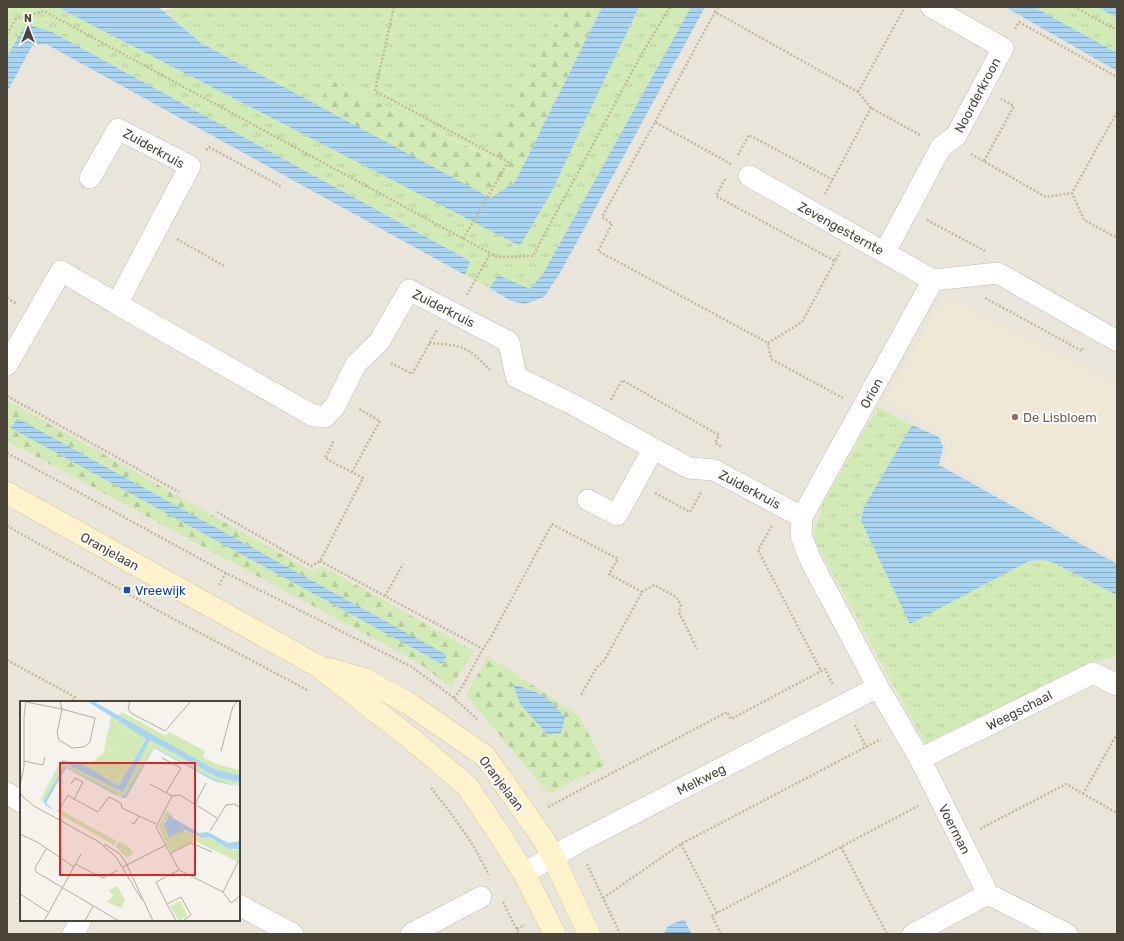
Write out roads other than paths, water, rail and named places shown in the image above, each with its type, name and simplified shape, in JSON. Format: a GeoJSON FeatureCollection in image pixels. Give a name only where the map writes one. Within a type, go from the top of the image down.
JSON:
{"type":"FeatureCollection","features":[{"type":"Feature","properties":{"kind":"main road","name":"Oranjelaan"},"geometry":{"type":"LineString","coordinates":[[7,493],[318,666],[414,741],[467,786],[524,873],[555,934]]}},
{"type":"Feature","properties":{"kind":"main road","name":"Oranjelaan"},"geometry":{"type":"LineString","coordinates":[[318,666],[364,679],[408,703],[485,756],[544,840],[554,857],[589,934]]}},
{"type":"Feature","properties":{"kind":"street","name":"Noorderkroon"},"geometry":{"type":"LineString","coordinates":[[884,252],[945,144],[956,136],[1003,48],[931,7]]}},
{"type":"Feature","properties":{"kind":"street","name":"Zuiderkruis"},"geometry":{"type":"LineString","coordinates":[[90,178],[118,129],[190,166],[117,304],[312,415],[325,417],[335,406],[356,364],[379,342],[408,290],[509,342],[516,377],[574,404],[652,449],[689,468],[714,470],[802,517]]}},
{"type":"Feature","properties":{"kind":"street","name":"Zevengesternte"},"geometry":{"type":"LineString","coordinates":[[749,176],[933,280]]}},
{"type":"Feature","properties":{"kind":"street"},"geometry":{"type":"LineString","coordinates":[[7,365],[61,271],[117,304]]}},
{"type":"Feature","properties":{"kind":"street"},"geometry":{"type":"LineString","coordinates":[[933,280],[998,273],[1117,341]]}},
{"type":"Feature","properties":{"kind":"street","name":"Orion"},"geometry":{"type":"LineString","coordinates":[[878,687],[811,562],[801,536],[802,517],[933,280]]}},
{"type":"Feature","properties":{"kind":"street"},"geometry":{"type":"LineString","coordinates":[[588,500],[617,515],[652,449]]}},
{"type":"Feature","properties":{"kind":"street","name":"Weegschaal"},"geometry":{"type":"LineString","coordinates":[[920,759],[1093,673],[1117,685]]}},
{"type":"Feature","properties":{"kind":"street","name":"Melkweg"},"geometry":{"type":"LineString","coordinates":[[524,873],[878,687]]}},
{"type":"Feature","properties":{"kind":"street","name":"Voerman"},"geometry":{"type":"LineString","coordinates":[[878,687],[920,759],[988,894]]}},
{"type":"Feature","properties":{"kind":"street"},"geometry":{"type":"LineString","coordinates":[[7,793],[20,801]]}},
{"type":"Feature","properties":{"kind":"street"},"geometry":{"type":"LineString","coordinates":[[913,934],[988,894],[1067,934]]}},
{"type":"Feature","properties":{"kind":"street"},"geometry":{"type":"LineString","coordinates":[[411,934],[490,896]]}},
{"type":"Feature","properties":{"kind":"street"},"geometry":{"type":"LineString","coordinates":[[240,907],[293,934]]}},
{"type":"Feature","properties":{"kind":"street"},"geometry":{"type":"LineString","coordinates":[[74,934],[80,921]]}},
{"type":"Feature","properties":{"kind":"water"},"geometry":{"type":"Polygon","coordinates":[[[57,7],[160,8],[201,43],[491,198],[515,182],[602,7],[639,7],[551,193],[520,246],[57,7]]]}},
{"type":"Feature","properties":{"kind":"water"},"geometry":{"type":"Polygon","coordinates":[[[691,7],[705,7],[560,273],[544,297],[525,304],[511,301],[490,288],[498,275],[530,289],[543,274],[691,7]]]}},
{"type":"Feature","properties":{"kind":"water"},"geometry":{"type":"Polygon","coordinates":[[[1005,7],[1034,7],[1117,53],[1117,71],[1005,7]]]}},
{"type":"Feature","properties":{"kind":"water"},"geometry":{"type":"Polygon","coordinates":[[[1097,7],[1117,7],[1117,18],[1097,7]]]}},
{"type":"Feature","properties":{"kind":"water"},"geometry":{"type":"Polygon","coordinates":[[[29,25],[52,32],[470,261],[465,275],[46,44],[32,46],[7,92],[7,57],[22,30],[29,25]]]}},
{"type":"Feature","properties":{"kind":"water"},"geometry":{"type":"Polygon","coordinates":[[[17,418],[447,655],[442,664],[11,428],[17,418]]]}},
{"type":"Feature","properties":{"kind":"water"},"geometry":{"type":"Polygon","coordinates":[[[912,425],[939,437],[943,447],[939,465],[1117,564],[1117,595],[1054,563],[1042,560],[1029,561],[910,624],[861,521],[864,507],[912,425]]]}},
{"type":"Feature","properties":{"kind":"water"},"geometry":{"type":"Polygon","coordinates":[[[513,684],[538,693],[552,702],[565,718],[561,733],[548,735],[520,704],[513,684]]]}},
{"type":"Feature","properties":{"kind":"water"},"geometry":{"type":"Polygon","coordinates":[[[684,919],[692,934],[664,934],[668,926],[684,919]]]}},
{"type":"Feature","properties":{"kind":"place","name":"De Lisbloem"},"geometry":{"type":"Point","coordinates":[1015,417]}},
{"type":"Feature","properties":{"kind":"place","name":"Vreewijk"},"geometry":{"type":"Point","coordinates":[127,590]}}]}
